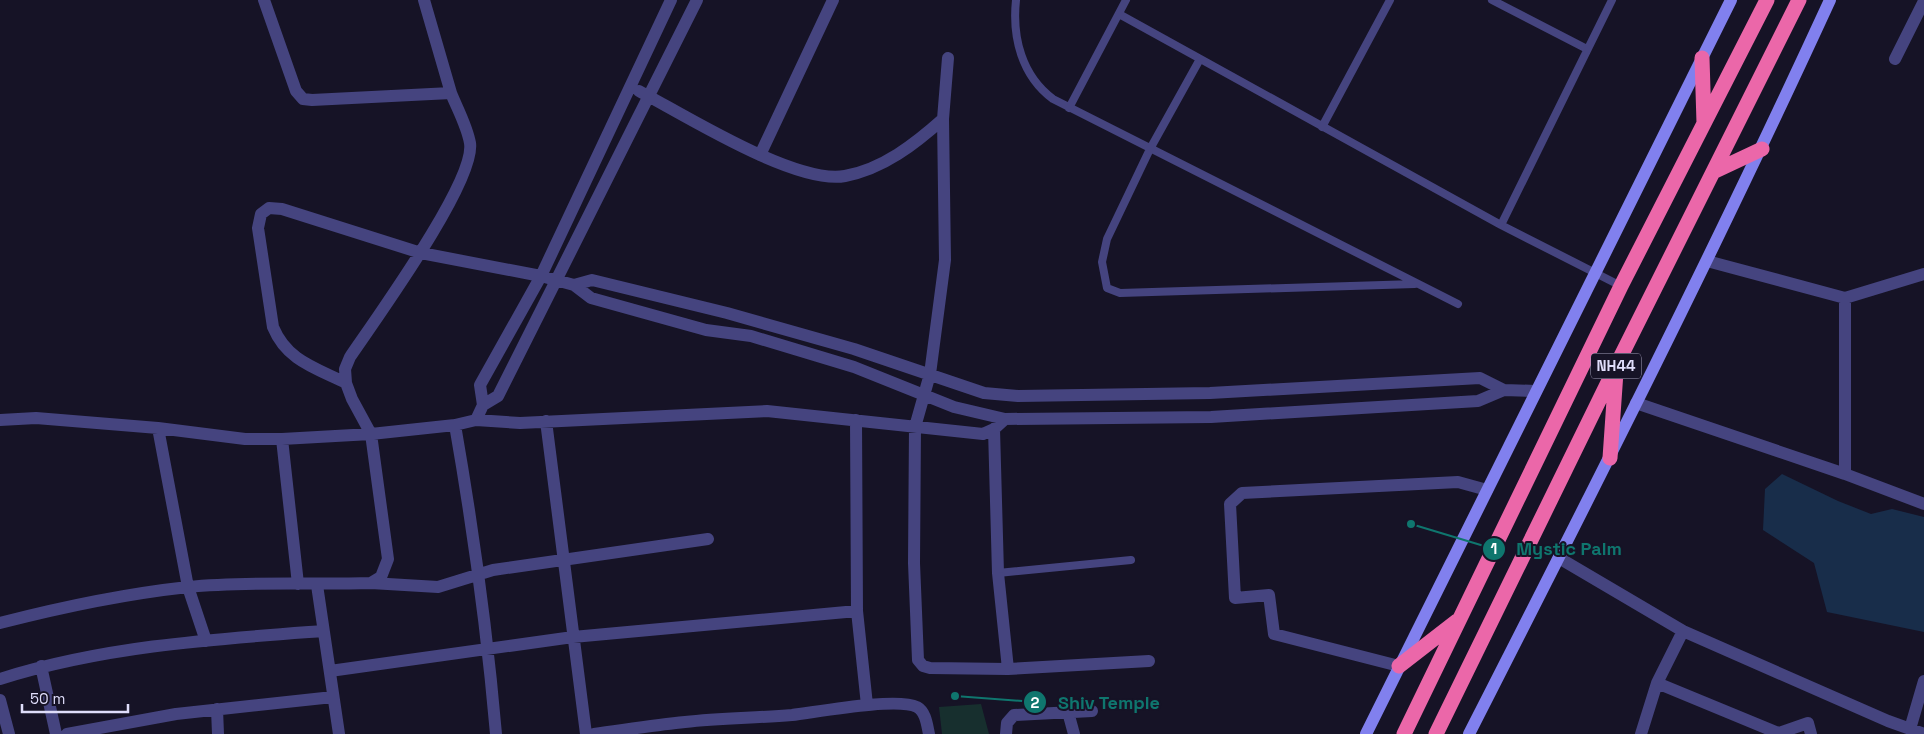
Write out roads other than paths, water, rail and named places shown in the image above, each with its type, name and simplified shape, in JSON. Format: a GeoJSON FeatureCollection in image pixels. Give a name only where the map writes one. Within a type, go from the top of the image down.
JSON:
{"type":"FeatureCollection","features":[{"type":"Feature","properties":{"kind":"highway","name":"NH44"},"geometry":{"type":"LineString","coordinates":[[1404,734],[1621,286],[1768,0]]}},
{"type":"Feature","properties":{"kind":"highway","name":"NH44"},"geometry":{"type":"LineString","coordinates":[[1436,734],[1616,366],[1799,0]]}},
{"type":"Feature","properties":{"kind":"highway"},"geometry":{"type":"LineString","coordinates":[[1702,58],[1704,124]]}},
{"type":"Feature","properties":{"kind":"highway"},"geometry":{"type":"LineString","coordinates":[[1713,172],[1762,149]]}},
{"type":"Feature","properties":{"kind":"highway"},"geometry":{"type":"LineString","coordinates":[[1610,458],[1616,366]]}},
{"type":"Feature","properties":{"kind":"highway"},"geometry":{"type":"LineString","coordinates":[[1399,666],[1460,618]]}},
{"type":"Feature","properties":{"kind":"street"},"geometry":{"type":"LineString","coordinates":[[264,0],[296,91],[302,99],[451,93]]}},
{"type":"Feature","properties":{"kind":"street"},"geometry":{"type":"LineString","coordinates":[[371,583],[381,577],[388,559],[371,434],[352,399],[346,383],[345,369],[350,357],[421,253],[468,165],[470,143],[451,93],[424,0]]}},
{"type":"Feature","properties":{"kind":"street"},"geometry":{"type":"LineString","coordinates":[[484,405],[480,385],[541,276],[671,0]]}},
{"type":"Feature","properties":{"kind":"street"},"geometry":{"type":"LineString","coordinates":[[476,420],[484,405],[498,396],[696,0]]}},
{"type":"Feature","properties":{"kind":"street"},"geometry":{"type":"LineString","coordinates":[[760,155],[833,0]]}},
{"type":"Feature","properties":{"kind":"street"},"geometry":{"type":"LineString","coordinates":[[1366,734],[1732,0]]}},
{"type":"Feature","properties":{"kind":"street"},"geometry":{"type":"LineString","coordinates":[[1469,734],[1610,458],[1707,261],[1762,149],[1830,0]]}},
{"type":"Feature","properties":{"kind":"street"},"geometry":{"type":"LineString","coordinates":[[1895,59],[1924,1]]}},
{"type":"Feature","properties":{"kind":"street"},"geometry":{"type":"LineString","coordinates":[[948,58],[943,119],[946,260],[930,374],[915,427],[914,564],[918,660],[923,666],[930,668],[1008,669],[1150,661]]}},
{"type":"Feature","properties":{"kind":"street"},"geometry":{"type":"LineString","coordinates":[[630,86],[760,155],[790,168],[820,176],[844,176],[874,167],[925,136],[943,119]]}},
{"type":"Feature","properties":{"kind":"street"},"geometry":{"type":"LineString","coordinates":[[346,383],[300,361],[279,342],[273,327],[258,228],[261,214],[269,208],[282,209],[421,253],[541,276],[574,285],[591,298],[692,326],[760,339],[854,367],[954,406],[1005,419],[1210,416],[1478,401],[1504,390],[1536,391]]}},
{"type":"Feature","properties":{"kind":"street"},"geometry":{"type":"LineString","coordinates":[[1707,261],[1845,298],[1924,274]]}},
{"type":"Feature","properties":{"kind":"street"},"geometry":{"type":"LineString","coordinates":[[574,285],[592,280],[727,313],[845,346],[984,392],[1018,396],[1210,393],[1480,378],[1504,390]]}},
{"type":"Feature","properties":{"kind":"street"},"geometry":{"type":"LineString","coordinates":[[1845,298],[1845,474]]}},
{"type":"Feature","properties":{"kind":"street"},"geometry":{"type":"LineString","coordinates":[[692,326],[694,306]]}},
{"type":"Feature","properties":{"kind":"street"},"geometry":{"type":"LineString","coordinates":[[1396,382],[1397,406]]}},
{"type":"Feature","properties":{"kind":"street"},"geometry":{"type":"LineString","coordinates":[[1131,418],[1132,394]]}},
{"type":"Feature","properties":{"kind":"street"},"geometry":{"type":"LineString","coordinates":[[1636,404],[1845,474],[1924,504]]}},
{"type":"Feature","properties":{"kind":"street"},"geometry":{"type":"LineString","coordinates":[[0,420],[36,418],[158,428],[246,439],[282,440],[371,434],[455,425],[476,420],[520,423],[767,411],[983,434],[994,430],[1005,419]]}},
{"type":"Feature","properties":{"kind":"street"},"geometry":{"type":"LineString","coordinates":[[856,420],[857,611],[868,705]]}},
{"type":"Feature","properties":{"kind":"street"},"geometry":{"type":"LineString","coordinates":[[546,421],[562,559],[586,734]]}},
{"type":"Feature","properties":{"kind":"street"},"geometry":{"type":"LineString","coordinates":[[455,425],[470,513],[489,650],[496,734]]}},
{"type":"Feature","properties":{"kind":"street"},"geometry":{"type":"LineString","coordinates":[[158,428],[188,587],[206,641]]}},
{"type":"Feature","properties":{"kind":"street"},"geometry":{"type":"LineString","coordinates":[[994,430],[998,573],[1008,669]]}},
{"type":"Feature","properties":{"kind":"street"},"geometry":{"type":"LineString","coordinates":[[282,440],[298,584]]}},
{"type":"Feature","properties":{"kind":"street"},"geometry":{"type":"LineString","coordinates":[[1399,666],[1274,634],[1270,595],[1234,598],[1230,504],[1242,493],[1458,482],[1487,490]]}},
{"type":"Feature","properties":{"kind":"street"},"geometry":{"type":"LineString","coordinates":[[0,623],[65,606],[188,587],[371,583],[438,587],[477,573],[708,538]]}},
{"type":"Feature","properties":{"kind":"street"},"geometry":{"type":"LineString","coordinates":[[1559,558],[1683,631],[1924,734]]}},
{"type":"Feature","properties":{"kind":"street"},"geometry":{"type":"LineString","coordinates":[[317,585],[338,734]]}},
{"type":"Feature","properties":{"kind":"street"},"geometry":{"type":"LineString","coordinates":[[330,672],[573,638],[857,611]]}},
{"type":"Feature","properties":{"kind":"street"},"geometry":{"type":"LineString","coordinates":[[0,679],[41,666],[104,653],[206,641],[323,631]]}},
{"type":"Feature","properties":{"kind":"street"},"geometry":{"type":"LineString","coordinates":[[1641,734],[1657,682],[1683,631]]}},
{"type":"Feature","properties":{"kind":"street"},"geometry":{"type":"LineString","coordinates":[[41,666],[56,734]]}},
{"type":"Feature","properties":{"kind":"street"},"geometry":{"type":"LineString","coordinates":[[1910,728],[1924,681]]}},
{"type":"Feature","properties":{"kind":"street"},"geometry":{"type":"LineString","coordinates":[[1657,682],[1777,734],[1808,723],[1811,734]]}},
{"type":"Feature","properties":{"kind":"street"},"geometry":{"type":"LineString","coordinates":[[67,734],[176,714],[333,697]]}},
{"type":"Feature","properties":{"kind":"street"},"geometry":{"type":"LineString","coordinates":[[0,700],[10,734]]}},
{"type":"Feature","properties":{"kind":"street"},"geometry":{"type":"LineString","coordinates":[[594,734],[685,722],[774,716],[868,705],[916,707],[926,719],[929,734]]}},
{"type":"Feature","properties":{"kind":"street"},"geometry":{"type":"LineString","coordinates":[[217,710],[218,734]]}},
{"type":"Feature","properties":{"kind":"street"},"geometry":{"type":"LineString","coordinates":[[1006,734],[1008,722],[1014,715],[1092,711]]}},
{"type":"Feature","properties":{"kind":"street"},"geometry":{"type":"LineString","coordinates":[[1068,712],[1074,734]]}},
{"type":"Feature","properties":{"kind":"lane"},"geometry":{"type":"LineString","coordinates":[[1016,0],[1015,28],[1018,48],[1026,69],[1042,91],[1069,108],[1458,304]]}},
{"type":"Feature","properties":{"kind":"lane"},"geometry":{"type":"LineString","coordinates":[[1069,108],[1126,0]]}},
{"type":"Feature","properties":{"kind":"lane"},"geometry":{"type":"LineString","coordinates":[[1322,126],[1390,0]]}},
{"type":"Feature","properties":{"kind":"lane"},"geometry":{"type":"LineString","coordinates":[[1492,0],[1587,49]]}},
{"type":"Feature","properties":{"kind":"lane"},"geometry":{"type":"LineString","coordinates":[[1501,226],[1612,0]]}},
{"type":"Feature","properties":{"kind":"lane"},"geometry":{"type":"LineString","coordinates":[[1118,14],[1501,226],[1621,286]]}},
{"type":"Feature","properties":{"kind":"lane"},"geometry":{"type":"LineString","coordinates":[[1200,59],[1150,149],[1103,250],[1104,281],[1110,290],[1120,293],[1418,284]]}},
{"type":"Feature","properties":{"kind":"lane"},"geometry":{"type":"LineString","coordinates":[[998,573],[1131,560]]}},
{"type":"Feature","properties":{"kind":"water"},"geometry":{"type":"Polygon","coordinates":[[[1782,474],[1838,501],[1871,514],[1892,509],[1924,517],[1924,632],[1827,612],[1814,563],[1763,530],[1765,489],[1782,474]]]}},
{"type":"Feature","properties":{"kind":"place","name":"Mystic Palm"},"geometry":{"type":"Point","coordinates":[1411,524]}},
{"type":"Feature","properties":{"kind":"place","name":"Shiv Temple"},"geometry":{"type":"Point","coordinates":[955,696]}}]}
